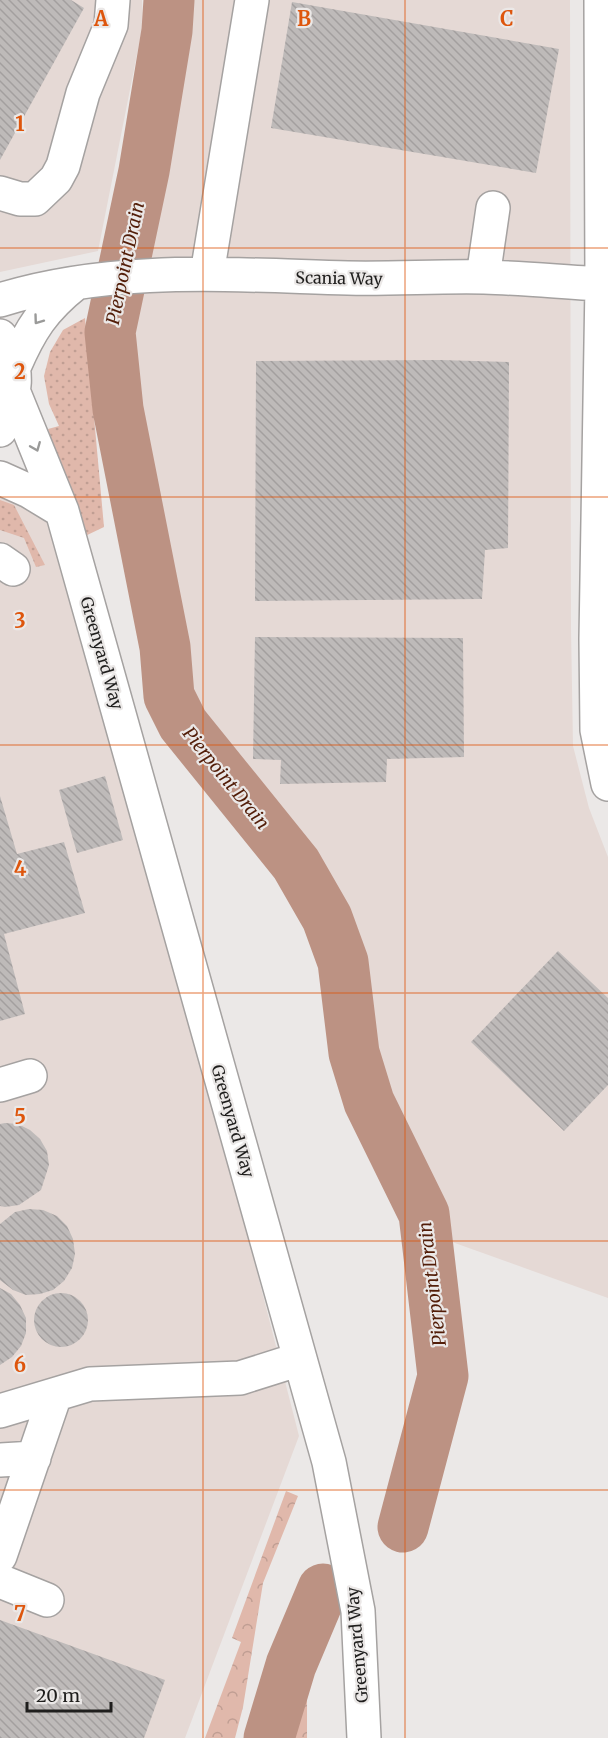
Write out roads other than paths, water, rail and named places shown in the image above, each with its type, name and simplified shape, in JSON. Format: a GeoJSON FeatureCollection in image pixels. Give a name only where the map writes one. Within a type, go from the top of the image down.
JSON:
{"type":"FeatureCollection","features":[{"type":"Feature","properties":{"kind":"street"},"geometry":{"type":"LineString","coordinates":[[0,193],[20,199],[35,199],[56,179],[63,166],[83,93],[111,25],[113,0]]}},
{"type":"Feature","properties":{"kind":"street"},"geometry":{"type":"LineString","coordinates":[[207,274],[252,0]]}},
{"type":"Feature","properties":{"kind":"street"},"geometry":{"type":"LineString","coordinates":[[601,0],[605,81],[604,369],[602,639],[597,730],[608,784]]}},
{"type":"Feature","properties":{"kind":"street"},"geometry":{"type":"LineString","coordinates":[[483,277],[494,208]]}},
{"type":"Feature","properties":{"kind":"street","name":"Scania Way"},"geometry":{"type":"LineString","coordinates":[[0,300],[32,290],[120,276],[207,274],[385,279],[483,277],[604,304]]}},
{"type":"Feature","properties":{"kind":"street","name":"Scania Way"},"geometry":{"type":"LineString","coordinates":[[0,430],[9,415],[14,380],[38,319],[53,301],[76,283]]}},
{"type":"Feature","properties":{"kind":"street"},"geometry":{"type":"LineString","coordinates":[[0,336],[14,380]]}},
{"type":"Feature","properties":{"kind":"street","name":"Greenyard Way"},"geometry":{"type":"LineString","coordinates":[[14,380],[62,511],[329,1462],[358,1611],[364,1738]]}},
{"type":"Feature","properties":{"kind":"street"},"geometry":{"type":"LineString","coordinates":[[0,478],[29,491],[62,511]]}},
{"type":"Feature","properties":{"kind":"street"},"geometry":{"type":"LineString","coordinates":[[0,1411],[90,1384],[240,1378],[300,1359]]}},
{"type":"Feature","properties":{"kind":"street"},"geometry":{"type":"LineString","coordinates":[[0,1557],[55,1395]]}},
{"type":"Feature","properties":{"kind":"street"},"geometry":{"type":"LineString","coordinates":[[0,1460],[34,1458]]}},
{"type":"Feature","properties":{"kind":"street"},"geometry":{"type":"LineString","coordinates":[[0,1581],[46,1600]]}},
{"type":"Feature","properties":{"kind":"waterway","name":"Pierpoint Drain"},"geometry":{"type":"LineString","coordinates":[[169,0],[167,31],[144,171],[110,332],[118,409],[165,647],[169,696],[183,724],[296,864],[327,918],[343,962],[354,1053],[369,1102],[424,1214],[443,1376],[403,1527]]}},
{"type":"Feature","properties":{"kind":"waterway","name":"Pierpoint Drain"},"geometry":{"type":"LineString","coordinates":[[269,1738],[291,1665],[323,1589]]}}]}
